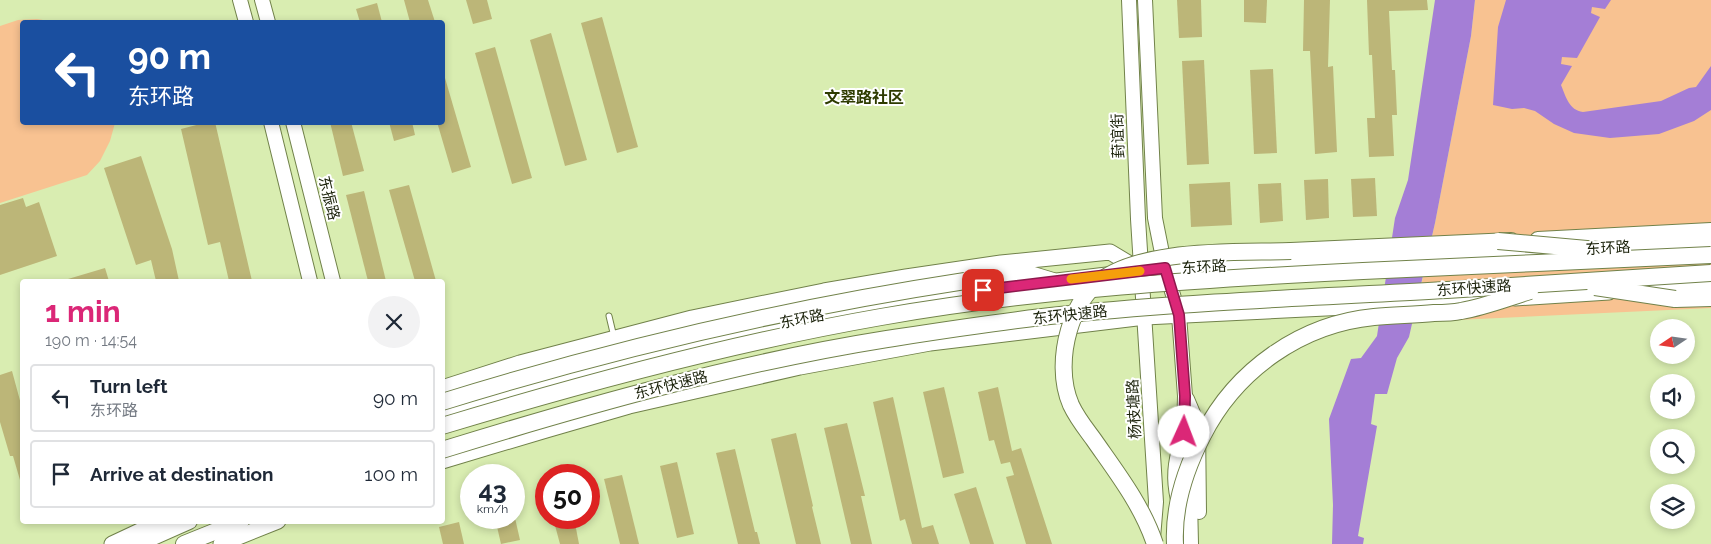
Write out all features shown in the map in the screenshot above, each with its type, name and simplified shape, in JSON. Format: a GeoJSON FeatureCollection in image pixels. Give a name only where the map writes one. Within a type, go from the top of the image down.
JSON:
{"type":"FeatureCollection","features":[{"type":"Feature","properties":{"kind":"highway"},"geometry":{"type":"LineString","coordinates":[[1154,544],[1149,524],[1133,496],[1079,419],[1068,395],[1064,366],[1067,338],[1076,310],[1096,284],[1108,275],[1130,266],[1170,256],[1711,231]]}},
{"type":"Feature","properties":{"kind":"highway"},"geometry":{"type":"LineString","coordinates":[[1498,242],[1674,257],[1711,250]]}},
{"type":"Feature","properties":{"kind":"highway","name":"东环快速路"},"geometry":{"type":"LineString","coordinates":[[445,425],[547,395],[707,353],[795,333],[881,317],[978,303],[1056,293],[1200,279],[1711,255]]}},
{"type":"Feature","properties":{"kind":"highway","name":"东环快速路"},"geometry":{"type":"LineString","coordinates":[[445,449],[552,416],[704,377],[799,356],[935,332],[1058,315],[1194,304],[1711,273]]}},
{"type":"Feature","properties":{"kind":"highway"},"geometry":{"type":"LineString","coordinates":[[445,401],[530,375],[696,333],[878,295],[965,281],[1030,274],[1053,281]]}},
{"type":"Feature","properties":{"kind":"highway"},"geometry":{"type":"LineString","coordinates":[[1674,275],[1711,280]]}},
{"type":"Feature","properties":{"kind":"highway"},"geometry":{"type":"LineString","coordinates":[[1175,544],[1176,514],[1181,490],[1206,429],[1234,388],[1260,363],[1277,350],[1299,338],[1346,322],[1372,317],[1460,312],[1562,282],[1675,299],[1711,298]]}},
{"type":"Feature","properties":{"kind":"highway"},"geometry":{"type":"LineString","coordinates":[[137,544],[182,524]]}},
{"type":"Feature","properties":{"kind":"highway"},"geometry":{"type":"LineString","coordinates":[[185,544],[234,524]]}},
{"type":"Feature","properties":{"kind":"main road"},"geometry":{"type":"LineString","coordinates":[[240,0],[245,20]]}},
{"type":"Feature","properties":{"kind":"main road"},"geometry":{"type":"LineString","coordinates":[[262,0],[267,20]]}},
{"type":"Feature","properties":{"kind":"main road","name":"葑谊街"},"geometry":{"type":"LineString","coordinates":[[1129,0],[1141,271]]}},
{"type":"Feature","properties":{"kind":"main road"},"geometry":{"type":"LineString","coordinates":[[1146,0],[1155,218],[1165,268],[1179,315],[1185,396],[1184,432],[1192,544]]}},
{"type":"Feature","properties":{"kind":"main road"},"geometry":{"type":"LineString","coordinates":[[272,125],[310,279]]}},
{"type":"Feature","properties":{"kind":"main road","name":"东振路"},"geometry":{"type":"LineString","coordinates":[[294,125],[332,279]]}},
{"type":"Feature","properties":{"kind":"main road","name":"东环路"},"geometry":{"type":"LineString","coordinates":[[445,414],[532,384],[614,362],[705,339],[879,304],[1165,268],[1711,244]]}},
{"type":"Feature","properties":{"kind":"main road"},"geometry":{"type":"LineString","coordinates":[[445,387],[520,362],[692,318],[824,291],[1002,262],[1110,252],[1141,271]]}},
{"type":"Feature","properties":{"kind":"main road","name":"杨枝塘路"},"geometry":{"type":"LineString","coordinates":[[1141,271],[1156,502],[1154,544]]}},
{"type":"Feature","properties":{"kind":"main road"},"geometry":{"type":"LineString","coordinates":[[445,460],[629,406],[800,367],[930,343],[1145,317],[1711,286]]}},
{"type":"Feature","properties":{"kind":"main road"},"geometry":{"type":"LineString","coordinates":[[614,338],[618,354],[614,362]]}},
{"type":"Feature","properties":{"kind":"main road"},"geometry":{"type":"LineString","coordinates":[[494,371],[500,378],[516,385],[532,384]]}},
{"type":"Feature","properties":{"kind":"main road"},"geometry":{"type":"LineString","coordinates":[[1185,396],[1198,424],[1199,528],[1192,544]]}},
{"type":"Feature","properties":{"kind":"main road"},"geometry":{"type":"LineString","coordinates":[[112,544],[154,524]]}},
{"type":"Feature","properties":{"kind":"main road"},"geometry":{"type":"LineString","coordinates":[[221,544],[271,524]]}},
{"type":"Feature","properties":{"kind":"lane"},"geometry":{"type":"LineString","coordinates":[[609,316],[614,338]]}},
{"type":"Feature","properties":{"kind":"shaded area"},"geometry":{"type":"Polygon","coordinates":[[[1435,0],[1475,0],[1471,36],[1435,223],[1409,337],[1397,358],[1387,394],[1375,394],[1371,424],[1377,426],[1358,536],[1364,538],[1363,544],[1332,544],[1333,505],[1329,419],[1351,359],[1361,358],[1377,336],[1395,218],[1408,180],[1435,0]]]}},
{"type":"Feature","properties":{"kind":"shaded area"},"geometry":{"type":"Polygon","coordinates":[[[1475,0],[1711,0],[1711,308],[1413,322],[1435,223],[1471,36],[1475,0]]]}},
{"type":"Feature","properties":{"kind":"shaded area"},"geometry":{"type":"Polygon","coordinates":[[[1506,0],[1611,0],[1605,9],[1592,7],[1591,13],[1600,17],[1577,58],[1562,57],[1561,64],[1572,66],[1561,85],[1574,109],[1583,112],[1661,101],[1689,88],[1696,87],[1711,66],[1711,110],[1694,121],[1659,134],[1610,138],[1574,133],[1554,124],[1535,111],[1493,105],[1498,27],[1506,0]]]}},
{"type":"Feature","properties":{"kind":"shaded area"},"geometry":{"type":"Polygon","coordinates":[[[37,19],[43,20],[20,20],[20,125],[114,125],[110,141],[100,161],[87,175],[0,203],[0,26],[18,20],[37,19]]]}},
{"type":"Feature","properties":{"kind":"building"},"geometry":{"type":"Polygon","coordinates":[[[404,0],[428,0],[434,20],[409,20],[404,0]]]}},
{"type":"Feature","properties":{"kind":"building"},"geometry":{"type":"Polygon","coordinates":[[[466,0],[487,0],[492,19],[473,24],[466,0]]]}},
{"type":"Feature","properties":{"kind":"building"},"geometry":{"type":"Polygon","coordinates":[[[1177,0],[1201,0],[1202,37],[1179,38],[1177,0]]]}},
{"type":"Feature","properties":{"kind":"building"},"geometry":{"type":"Polygon","coordinates":[[[1244,0],[1267,0],[1266,23],[1244,22],[1244,0]]]}},
{"type":"Feature","properties":{"kind":"building"},"geometry":{"type":"Polygon","coordinates":[[[1304,0],[1330,0],[1328,67],[1333,66],[1337,152],[1315,154],[1310,51],[1303,51],[1304,0]]]}},
{"type":"Feature","properties":{"kind":"building"},"geometry":{"type":"Polygon","coordinates":[[[1367,0],[1427,0],[1428,10],[1389,11],[1392,70],[1395,70],[1397,115],[1392,115],[1394,156],[1369,157],[1367,118],[1375,118],[1372,55],[1369,55],[1367,0]]]}},
{"type":"Feature","properties":{"kind":"building"},"geometry":{"type":"Polygon","coordinates":[[[377,3],[381,20],[359,20],[356,9],[377,3]]]}},
{"type":"Feature","properties":{"kind":"building"},"geometry":{"type":"Polygon","coordinates":[[[602,17],[638,147],[617,153],[581,23],[602,17]]]}},
{"type":"Feature","properties":{"kind":"building"},"geometry":{"type":"Polygon","coordinates":[[[551,33],[587,160],[565,166],[530,40],[551,33]]]}},
{"type":"Feature","properties":{"kind":"building"},"geometry":{"type":"Polygon","coordinates":[[[495,47],[532,178],[512,184],[475,53],[495,47]]]}},
{"type":"Feature","properties":{"kind":"building"},"geometry":{"type":"Polygon","coordinates":[[[1204,60],[1209,164],[1187,165],[1182,61],[1204,60]]]}},
{"type":"Feature","properties":{"kind":"building"},"geometry":{"type":"Polygon","coordinates":[[[1273,69],[1277,153],[1254,154],[1250,70],[1273,69]]]}},
{"type":"Feature","properties":{"kind":"building"},"geometry":{"type":"Polygon","coordinates":[[[445,78],[471,167],[452,173],[438,125],[445,125],[445,78]]]}},
{"type":"Feature","properties":{"kind":"building"},"geometry":{"type":"Polygon","coordinates":[[[196,125],[216,125],[252,279],[229,279],[220,242],[208,245],[181,129],[196,125]]]}},
{"type":"Feature","properties":{"kind":"building"},"geometry":{"type":"Polygon","coordinates":[[[331,125],[352,125],[364,171],[343,176],[331,125]]]}},
{"type":"Feature","properties":{"kind":"building"},"geometry":{"type":"Polygon","coordinates":[[[390,125],[413,125],[415,135],[394,141],[390,125]]]}},
{"type":"Feature","properties":{"kind":"building"},"geometry":{"type":"Polygon","coordinates":[[[141,156],[172,249],[179,279],[156,279],[151,260],[136,265],[104,168],[141,156]]]}},
{"type":"Feature","properties":{"kind":"building"},"geometry":{"type":"Polygon","coordinates":[[[1375,178],[1377,216],[1353,217],[1351,179],[1375,178]]]}},
{"type":"Feature","properties":{"kind":"building"},"geometry":{"type":"Polygon","coordinates":[[[1328,179],[1329,218],[1306,220],[1304,180],[1328,179]]]}},
{"type":"Feature","properties":{"kind":"building"},"geometry":{"type":"Polygon","coordinates":[[[1230,182],[1232,225],[1191,227],[1189,184],[1230,182]]]}},
{"type":"Feature","properties":{"kind":"building"},"geometry":{"type":"Polygon","coordinates":[[[1281,183],[1283,221],[1260,223],[1258,184],[1281,183]]]}},
{"type":"Feature","properties":{"kind":"building"},"geometry":{"type":"Polygon","coordinates":[[[409,185],[435,279],[414,279],[389,190],[409,185]]]}},
{"type":"Feature","properties":{"kind":"building"},"geometry":{"type":"Polygon","coordinates":[[[364,191],[386,279],[367,279],[346,195],[364,191]]]}},
{"type":"Feature","properties":{"kind":"building"},"geometry":{"type":"Polygon","coordinates":[[[23,198],[26,207],[39,202],[57,256],[0,275],[0,205],[23,198]]]}},
{"type":"Feature","properties":{"kind":"building"},"geometry":{"type":"Polygon","coordinates":[[[105,268],[108,279],[68,279],[105,268]]]}},
{"type":"Feature","properties":{"kind":"building"},"geometry":{"type":"Polygon","coordinates":[[[12,371],[20,401],[20,480],[13,456],[10,456],[0,422],[0,375],[12,371]]]}},
{"type":"Feature","properties":{"kind":"building"},"geometry":{"type":"Polygon","coordinates":[[[944,387],[964,473],[943,478],[923,392],[944,387]]]}},
{"type":"Feature","properties":{"kind":"building"},"geometry":{"type":"Polygon","coordinates":[[[998,387],[1012,451],[1021,448],[1052,544],[1026,544],[1006,477],[1014,475],[1010,462],[1001,464],[994,440],[989,441],[978,392],[998,387]]]}},
{"type":"Feature","properties":{"kind":"building"},"geometry":{"type":"Polygon","coordinates":[[[893,397],[922,528],[933,525],[939,544],[912,544],[905,519],[900,521],[873,402],[893,397]]]}},
{"type":"Feature","properties":{"kind":"building"},"geometry":{"type":"Polygon","coordinates":[[[847,423],[865,496],[861,496],[872,544],[851,544],[824,428],[847,423]]]}},
{"type":"Feature","properties":{"kind":"building"},"geometry":{"type":"Polygon","coordinates":[[[796,433],[821,544],[796,544],[771,439],[796,433]]]}},
{"type":"Feature","properties":{"kind":"building"},"geometry":{"type":"Polygon","coordinates":[[[735,449],[755,532],[757,532],[760,544],[738,544],[716,453],[735,449]]]}},
{"type":"Feature","properties":{"kind":"building"},"geometry":{"type":"Polygon","coordinates":[[[677,462],[694,534],[677,538],[660,466],[677,462]]]}},
{"type":"Feature","properties":{"kind":"building"},"geometry":{"type":"Polygon","coordinates":[[[622,475],[639,544],[620,544],[604,479],[622,475]]]}},
{"type":"Feature","properties":{"kind":"building"},"geometry":{"type":"Polygon","coordinates":[[[976,487],[994,544],[970,544],[954,494],[976,487]]]}},
{"type":"Feature","properties":{"kind":"building"},"geometry":{"type":"Polygon","coordinates":[[[459,522],[464,544],[443,544],[439,527],[459,522]]]}},
{"type":"Feature","properties":{"kind":"building"},"geometry":{"type":"Polygon","coordinates":[[[498,529],[518,529],[520,540],[501,544],[498,529]]]}},
{"type":"Feature","properties":{"kind":"building"},"geometry":{"type":"Polygon","coordinates":[[[556,529],[576,529],[579,544],[560,544],[556,529]]]}},
{"type":"Feature","properties":{"kind":"slow traffic"},"geometry":{"type":"LineString","coordinates":[[1071,279],[1140,271]]}},
{"type":"Feature","properties":{"kind":"district","name":"文翠路社区"},"geometry":{"type":"Point","coordinates":[864,97]}},
{"type":"Feature","properties":{"kind":"route"},"geometry":{"type":"LineString","coordinates":[[983,290],[1165,268],[1179,315],[1185,396],[1184,432]]}}]}
